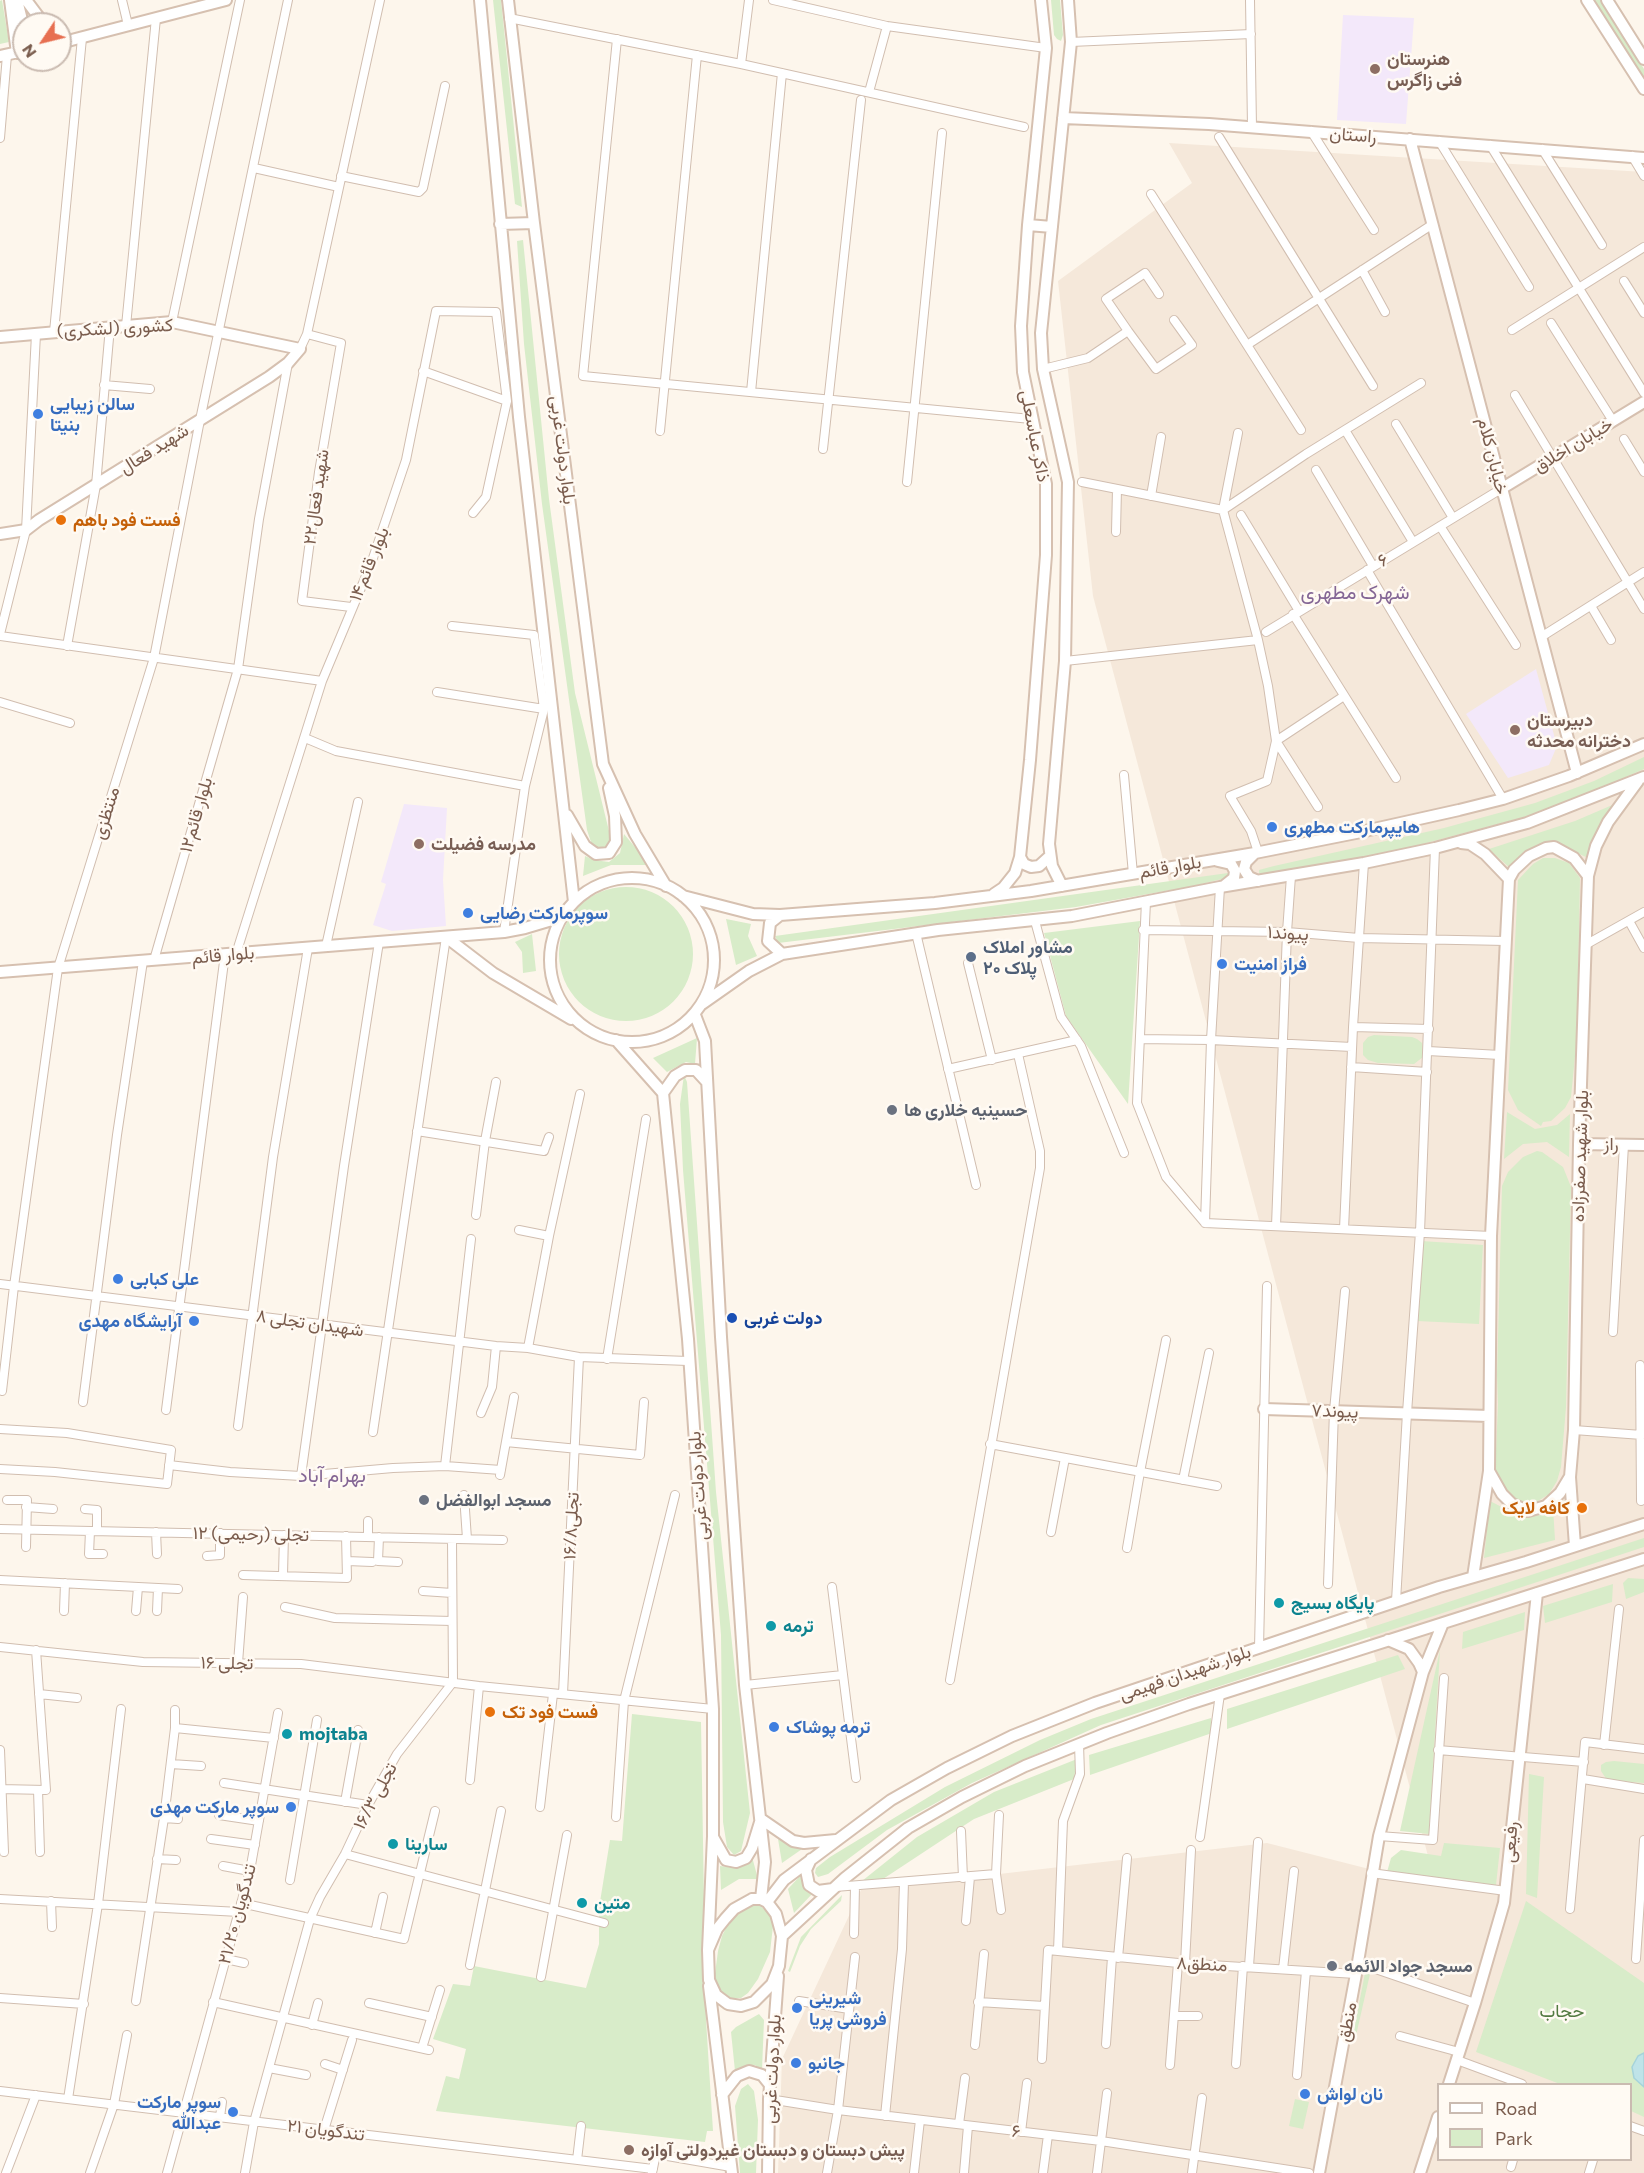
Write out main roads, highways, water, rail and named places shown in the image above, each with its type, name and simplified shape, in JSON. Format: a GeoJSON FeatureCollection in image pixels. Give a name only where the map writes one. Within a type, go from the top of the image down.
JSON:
{"type":"FeatureCollection","features":[{"type":"Feature","properties":{"kind":"water"},"geometry":{"type":"Polygon","coordinates":[[[1644,2053],[1644,2087],[1634,2078],[1632,2067],[1638,2056],[1644,2053]]]}},
{"type":"Feature","properties":{"kind":"place","name":"هنرستان فنی زاگرس"},"geometry":{"type":"Point","coordinates":[1375,69]}},
{"type":"Feature","properties":{"kind":"place","name":"سالن زیبایی بنیتا"},"geometry":{"type":"Point","coordinates":[38,414]}},
{"type":"Feature","properties":{"kind":"place","name":"فست فود باهم"},"geometry":{"type":"Point","coordinates":[61,520]}},
{"type":"Feature","properties":{"kind":"place","name":"دبیرستان دخترانه محدثه"},"geometry":{"type":"Point","coordinates":[1515,730]}},
{"type":"Feature","properties":{"kind":"place","name":"هایپرمارکت مطهری"},"geometry":{"type":"Point","coordinates":[1272,827]}},
{"type":"Feature","properties":{"kind":"place","name":"مدرسه فضیلت"},"geometry":{"type":"Point","coordinates":[419,844]}},
{"type":"Feature","properties":{"kind":"place","name":"سوپرمارکت رضایی"},"geometry":{"type":"Point","coordinates":[468,913]}},
{"type":"Feature","properties":{"kind":"place","name":"مشاور املاک پلاک ۲۰"},"geometry":{"type":"Point","coordinates":[971,957]}},
{"type":"Feature","properties":{"kind":"place","name":"فراز امنیت"},"geometry":{"type":"Point","coordinates":[1222,964]}},
{"type":"Feature","properties":{"kind":"place","name":"حسینیه خلاری ها"},"geometry":{"type":"Point","coordinates":[892,1110]}},
{"type":"Feature","properties":{"kind":"place","name":"علی کبابی"},"geometry":{"type":"Point","coordinates":[118,1279]}},
{"type":"Feature","properties":{"kind":"place","name":"دولت غربی"},"geometry":{"type":"Point","coordinates":[732,1318]}},
{"type":"Feature","properties":{"kind":"place","name":"آرایشگاه مهدی"},"geometry":{"type":"Point","coordinates":[194,1321]}},
{"type":"Feature","properties":{"kind":"place","name":"مسجد ابوالفضل"},"geometry":{"type":"Point","coordinates":[424,1500]}},
{"type":"Feature","properties":{"kind":"place","name":"کافه لایک"},"geometry":{"type":"Point","coordinates":[1582,1508]}},
{"type":"Feature","properties":{"kind":"place","name":"پایگاه بسیج"},"geometry":{"type":"Point","coordinates":[1279,1603]}},
{"type":"Feature","properties":{"kind":"place","name":"ترمه"},"geometry":{"type":"Point","coordinates":[771,1626]}},
{"type":"Feature","properties":{"kind":"place","name":"فست فود تک"},"geometry":{"type":"Point","coordinates":[490,1712]}},
{"type":"Feature","properties":{"kind":"place","name":"ترمه پوشاک"},"geometry":{"type":"Point","coordinates":[774,1727]}},
{"type":"Feature","properties":{"kind":"place","name":"mojtaba"},"geometry":{"type":"Point","coordinates":[287,1734]}},
{"type":"Feature","properties":{"kind":"place","name":"سوپر مارکت مهدی"},"geometry":{"type":"Point","coordinates":[291,1807]}},
{"type":"Feature","properties":{"kind":"place","name":"سارینا"},"geometry":{"type":"Point","coordinates":[393,1844]}},
{"type":"Feature","properties":{"kind":"place","name":"متین"},"geometry":{"type":"Point","coordinates":[582,1903]}},
{"type":"Feature","properties":{"kind":"place","name":"مسجد جواد الائمه"},"geometry":{"type":"Point","coordinates":[1332,1966]}},
{"type":"Feature","properties":{"kind":"place","name":"شیرینی فروشی پریا"},"geometry":{"type":"Point","coordinates":[797,2008]}},
{"type":"Feature","properties":{"kind":"place","name":"جانبو"},"geometry":{"type":"Point","coordinates":[796,2063]}},
{"type":"Feature","properties":{"kind":"place","name":"نان لواش"},"geometry":{"type":"Point","coordinates":[1305,2094]}},
{"type":"Feature","properties":{"kind":"place","name":"سوپر مارکت عبدالله"},"geometry":{"type":"Point","coordinates":[233,2112]}},
{"type":"Feature","properties":{"kind":"place","name":"پیش دبستان و دبستان غیردولتی آوازه"},"geometry":{"type":"Point","coordinates":[629,2150]}},
{"type":"Feature","properties":{"kind":"district","name":"شهرک مطهری"},"geometry":{"type":"Point","coordinates":[1355,592]}},
{"type":"Feature","properties":{"kind":"district","name":"بهرام آباد"},"geometry":{"type":"Point","coordinates":[332,1475]}},
{"type":"Feature","properties":{"kind":"park label","name":"حجاب"},"geometry":{"type":"Point","coordinates":[1562,2011]}}]}
